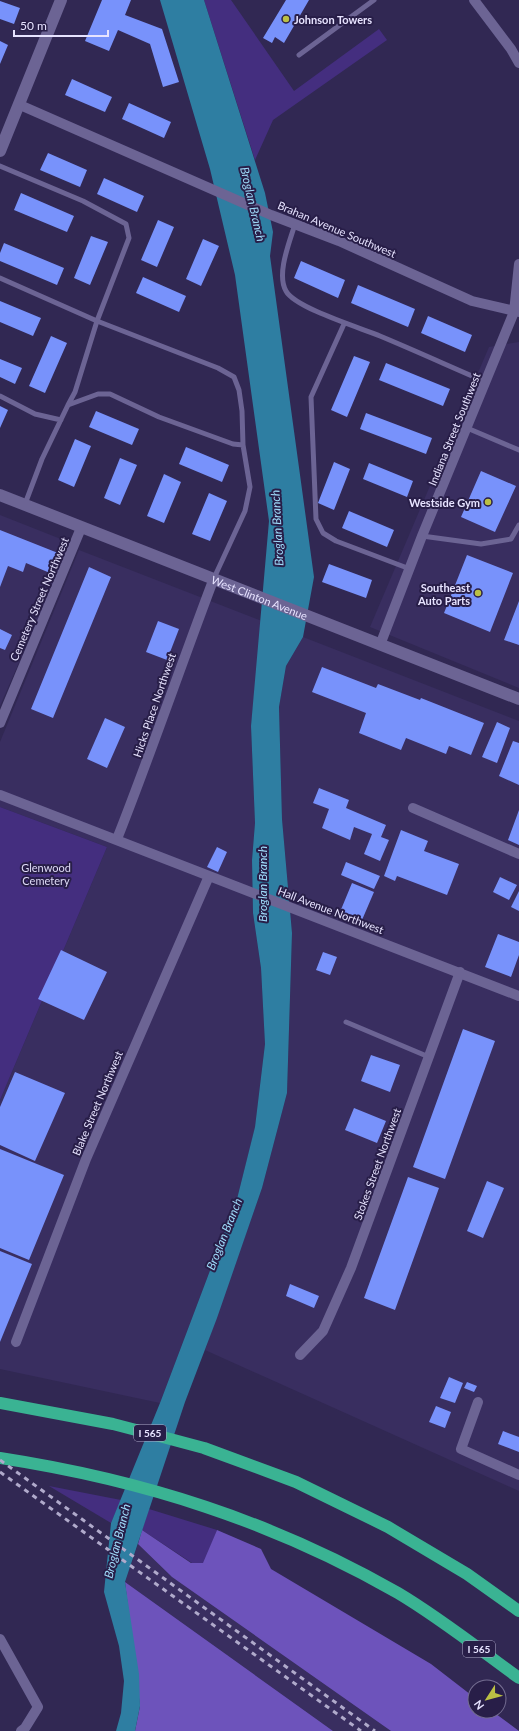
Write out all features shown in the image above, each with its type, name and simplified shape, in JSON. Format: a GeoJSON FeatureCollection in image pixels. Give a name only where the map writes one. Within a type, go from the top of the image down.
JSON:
{"type":"FeatureCollection","features":[{"type":"Feature","properties":{"kind":"highway","name":"I 565"},"geometry":{"type":"LineString","coordinates":[[0,1403],[113,1424],[204,1448],[296,1482],[388,1527],[467,1574],[519,1611]]}},
{"type":"Feature","properties":{"kind":"highway","name":"I 565"},"geometry":{"type":"LineString","coordinates":[[0,1458],[88,1473],[135,1485],[198,1504],[271,1530],[326,1556],[398,1594],[439,1619],[519,1678]]}},
{"type":"Feature","properties":{"kind":"street"},"geometry":{"type":"LineString","coordinates":[[0,151],[3,134],[20,105],[61,0]]}},
{"type":"Feature","properties":{"kind":"street"},"geometry":{"type":"LineString","coordinates":[[474,0],[511,49],[519,63]]}},
{"type":"Feature","properties":{"kind":"street","name":"Brahan Avenue Southwest"},"geometry":{"type":"LineString","coordinates":[[20,105],[212,189],[296,223],[472,301],[516,312]]}},
{"type":"Feature","properties":{"kind":"street","name":"Indiana Street Southwest"},"geometry":{"type":"LineString","coordinates":[[380,645],[422,536],[516,312],[519,264]]}},
{"type":"Feature","properties":{"kind":"street","name":"West Clinton Avenue"},"geometry":{"type":"LineString","coordinates":[[0,495],[519,699]]}},
{"type":"Feature","properties":{"kind":"street","name":"Cemetery Street Northwest"},"geometry":{"type":"LineString","coordinates":[[0,723],[81,528]]}},
{"type":"Feature","properties":{"kind":"street","name":"Hicks Place Northwest"},"geometry":{"type":"LineString","coordinates":[[117,839],[157,737],[189,642],[214,578]]}},
{"type":"Feature","properties":{"kind":"street","name":"Hall Avenue Northwest"},"geometry":{"type":"LineString","coordinates":[[0,795],[117,839],[519,996]]}},
{"type":"Feature","properties":{"kind":"street"},"geometry":{"type":"LineString","coordinates":[[413,808],[519,854]]}},
{"type":"Feature","properties":{"kind":"street","name":"Blake Street Northwest"},"geometry":{"type":"LineString","coordinates":[[16,1342],[86,1159],[209,876]]}},
{"type":"Feature","properties":{"kind":"street","name":"Stokes Street Northwest"},"geometry":{"type":"LineString","coordinates":[[300,1355],[323,1330],[351,1268],[460,972]]}},
{"type":"Feature","properties":{"kind":"street"},"geometry":{"type":"LineString","coordinates":[[478,1402],[461,1449],[519,1475]]}},
{"type":"Feature","properties":{"kind":"street"},"geometry":{"type":"LineString","coordinates":[[0,1639],[38,1708],[25,1728],[21,1731]]}},
{"type":"Feature","properties":{"kind":"lane"},"geometry":{"type":"LineString","coordinates":[[299,55],[374,0]]}},
{"type":"Feature","properties":{"kind":"lane"},"geometry":{"type":"LineString","coordinates":[[0,166],[83,201],[126,224],[128,238],[97,321],[75,392],[42,460],[25,505]]}},
{"type":"Feature","properties":{"kind":"lane"},"geometry":{"type":"LineString","coordinates":[[296,223],[282,265],[285,291],[293,299],[344,324],[379,336],[486,382]]}},
{"type":"Feature","properties":{"kind":"lane"},"geometry":{"type":"LineString","coordinates":[[0,278],[97,321],[218,368],[234,377],[239,390],[242,411],[243,446],[250,487],[245,511],[214,578]]}},
{"type":"Feature","properties":{"kind":"lane"},"geometry":{"type":"LineString","coordinates":[[344,324],[311,397],[316,518],[323,533],[336,541],[410,569]]}},
{"type":"Feature","properties":{"kind":"lane"},"geometry":{"type":"LineString","coordinates":[[68,405],[98,394],[110,394],[159,417],[233,444],[243,446]]}},
{"type":"Feature","properties":{"kind":"lane"},"geometry":{"type":"LineString","coordinates":[[0,396],[35,414],[61,420]]}},
{"type":"Feature","properties":{"kind":"lane"},"geometry":{"type":"LineString","coordinates":[[467,428],[519,450]]}},
{"type":"Feature","properties":{"kind":"lane"},"geometry":{"type":"LineString","coordinates":[[422,536],[481,544],[510,539],[519,525]]}},
{"type":"Feature","properties":{"kind":"lane"},"geometry":{"type":"LineString","coordinates":[[346,1022],[429,1056]]}},
{"type":"Feature","properties":{"kind":"shaded area"},"geometry":{"type":"Polygon","coordinates":[[[519,342],[519,688],[370,627],[489,347],[519,342]]]}},
{"type":"Feature","properties":{"kind":"shaded area"},"geometry":{"type":"Polygon","coordinates":[[[0,515],[71,543],[0,706],[0,515]]]}},
{"type":"Feature","properties":{"kind":"shaded area"},"geometry":{"type":"Polygon","coordinates":[[[79,550],[262,621],[251,726],[255,823],[252,860],[253,913],[261,968],[265,1044],[255,1128],[237,1199],[160,1403],[0,1369],[0,1100],[107,847],[0,807],[0,742],[79,550]]]}},
{"type":"Feature","properties":{"kind":"shaded area"},"geometry":{"type":"Polygon","coordinates":[[[303,637],[519,721],[519,1491],[205,1350],[262,1188],[287,1093],[292,933],[282,819],[279,707],[286,666],[303,637]]]}},
{"type":"Feature","properties":{"kind":"shaded area"},"geometry":{"type":"Polygon","coordinates":[[[142,1530],[191,1563],[203,1563],[217,1530],[261,1549],[271,1569],[431,1664],[467,1692],[467,1719],[503,1719],[519,1731],[391,1731],[172,1577],[138,1544],[142,1530]]]}},
{"type":"Feature","properties":{"kind":"shaded area"},"geometry":{"type":"Polygon","coordinates":[[[138,1544],[172,1577],[391,1731],[333,1731],[125,1582],[138,1544]]]}},
{"type":"Feature","properties":{"kind":"shaded area"},"geometry":{"type":"Polygon","coordinates":[[[125,1582],[333,1731],[135,1731],[140,1706],[125,1582]]]}},
{"type":"Feature","properties":{"kind":"green space"},"geometry":{"type":"Polygon","coordinates":[[[204,0],[231,0],[294,91],[379,29],[387,40],[273,120],[255,160],[204,0]]]}},
{"type":"Feature","properties":{"kind":"green space","name":"Glenwood Cemetery"},"geometry":{"type":"Polygon","coordinates":[[[0,807],[107,847],[0,1100],[0,807]]]}},
{"type":"Feature","properties":{"kind":"green space"},"geometry":{"type":"Polygon","coordinates":[[[49,1486],[121,1500],[111,1523],[49,1486]]]}},
{"type":"Feature","properties":{"kind":"green space"},"geometry":{"type":"Polygon","coordinates":[[[149,1509],[217,1530],[204,1563],[192,1563],[142,1530],[149,1509]]]}},
{"type":"Feature","properties":{"kind":"water","name":"Broglan Branch"},"geometry":{"type":"Polygon","coordinates":[[[160,0],[204,0],[265,193],[273,232],[270,256],[314,577],[303,637],[286,666],[279,707],[282,819],[292,933],[287,1093],[262,1188],[217,1318],[185,1402],[125,1582],[139,1674],[140,1706],[135,1731],[116,1731],[121,1713],[124,1681],[119,1646],[104,1592],[111,1523],[160,1403],[237,1199],[255,1127],[265,1044],[261,968],[253,913],[252,860],[255,823],[251,726],[269,521],[235,275],[210,169],[160,0]]]}},
{"type":"Feature","properties":{"kind":"building"},"geometry":{"type":"Polygon","coordinates":[[[102,0],[131,0],[125,15],[162,29],[179,82],[163,87],[150,44],[118,30],[109,51],[85,41],[102,0]]]}},
{"type":"Feature","properties":{"kind":"building","name":"Johnson Towers"},"geometry":{"type":"Polygon","coordinates":[[[286,0],[309,0],[284,43],[275,37],[272,43],[263,38],[286,0]]]}},
{"type":"Feature","properties":{"kind":"building"},"geometry":{"type":"Polygon","coordinates":[[[0,1],[20,8],[14,24],[0,19],[0,1]]]}},
{"type":"Feature","properties":{"kind":"building"},"geometry":{"type":"Polygon","coordinates":[[[0,41],[8,45],[0,64],[0,41]]]}},
{"type":"Feature","properties":{"kind":"building"},"geometry":{"type":"Polygon","coordinates":[[[72,79],[112,97],[105,112],[65,95],[72,79]]]}},
{"type":"Feature","properties":{"kind":"building"},"geometry":{"type":"Polygon","coordinates":[[[129,103],[171,122],[164,138],[122,119],[129,103]]]}},
{"type":"Feature","properties":{"kind":"building"},"geometry":{"type":"Polygon","coordinates":[[[48,153],[87,170],[80,187],[40,170],[48,153]]]}},
{"type":"Feature","properties":{"kind":"building"},"geometry":{"type":"Polygon","coordinates":[[[104,178],[144,196],[137,212],[97,194],[104,178]]]}},
{"type":"Feature","properties":{"kind":"building"},"geometry":{"type":"Polygon","coordinates":[[[21,193],[74,216],[67,232],[14,210],[21,193]]]}},
{"type":"Feature","properties":{"kind":"building"},"geometry":{"type":"Polygon","coordinates":[[[158,220],[174,227],[157,267],[141,260],[158,220]]]}},
{"type":"Feature","properties":{"kind":"building"},"geometry":{"type":"Polygon","coordinates":[[[91,236],[108,242],[90,285],[74,278],[91,236]]]}},
{"type":"Feature","properties":{"kind":"building"},"geometry":{"type":"Polygon","coordinates":[[[203,239],[219,246],[201,286],[186,279],[203,239]]]}},
{"type":"Feature","properties":{"kind":"building"},"geometry":{"type":"Polygon","coordinates":[[[4,243],[64,268],[57,285],[0,261],[0,253],[4,243]]]}},
{"type":"Feature","properties":{"kind":"building"},"geometry":{"type":"Polygon","coordinates":[[[301,261],[345,280],[338,298],[294,278],[301,261]]]}},
{"type":"Feature","properties":{"kind":"building"},"geometry":{"type":"Polygon","coordinates":[[[143,277],[186,296],[179,312],[136,293],[143,277]]]}},
{"type":"Feature","properties":{"kind":"building"},"geometry":{"type":"Polygon","coordinates":[[[358,285],[415,309],[408,327],[351,303],[358,285]]]}},
{"type":"Feature","properties":{"kind":"building"},"geometry":{"type":"Polygon","coordinates":[[[0,301],[41,318],[33,336],[0,322],[0,301]]]}},
{"type":"Feature","properties":{"kind":"building"},"geometry":{"type":"Polygon","coordinates":[[[428,316],[472,335],[465,352],[421,333],[428,316]]]}},
{"type":"Feature","properties":{"kind":"building"},"geometry":{"type":"Polygon","coordinates":[[[51,336],[67,343],[45,393],[29,386],[51,336]]]}},
{"type":"Feature","properties":{"kind":"building"},"geometry":{"type":"Polygon","coordinates":[[[354,356],[370,362],[347,417],[331,410],[354,356]]]}},
{"type":"Feature","properties":{"kind":"building"},"geometry":{"type":"Polygon","coordinates":[[[0,359],[22,368],[15,384],[0,377],[0,359]]]}},
{"type":"Feature","properties":{"kind":"building"},"geometry":{"type":"Polygon","coordinates":[[[386,363],[450,389],[443,406],[379,380],[386,363]]]}},
{"type":"Feature","properties":{"kind":"building"},"geometry":{"type":"Polygon","coordinates":[[[0,406],[8,410],[0,428],[0,406]]]}},
{"type":"Feature","properties":{"kind":"building"},"geometry":{"type":"Polygon","coordinates":[[[96,411],[139,429],[132,445],[89,427],[96,411]]]}},
{"type":"Feature","properties":{"kind":"building"},"geometry":{"type":"Polygon","coordinates":[[[366,413],[432,438],[426,454],[360,429],[366,413]]]}},
{"type":"Feature","properties":{"kind":"building"},"geometry":{"type":"Polygon","coordinates":[[[75,439],[91,446],[74,487],[58,480],[75,439]]]}},
{"type":"Feature","properties":{"kind":"building"},"geometry":{"type":"Polygon","coordinates":[[[186,447],[229,465],[222,482],[179,464],[186,447]]]}},
{"type":"Feature","properties":{"kind":"building"},"geometry":{"type":"Polygon","coordinates":[[[120,458],[137,465],[120,505],[104,498],[120,458]]]}},
{"type":"Feature","properties":{"kind":"building"},"geometry":{"type":"Polygon","coordinates":[[[334,462],[350,469],[334,510],[318,503],[334,462]]]}},
{"type":"Feature","properties":{"kind":"building"},"geometry":{"type":"Polygon","coordinates":[[[369,463],[413,481],[407,497],[363,479],[369,463]]]}},
{"type":"Feature","properties":{"kind":"building","name":"Westside Gym"},"geometry":{"type":"Polygon","coordinates":[[[481,471],[516,486],[495,532],[461,517],[481,471]]]}},
{"type":"Feature","properties":{"kind":"building"},"geometry":{"type":"Polygon","coordinates":[[[164,474],[181,482],[164,523],[147,516],[164,474]]]}},
{"type":"Feature","properties":{"kind":"building"},"geometry":{"type":"Polygon","coordinates":[[[209,493],[227,501],[210,541],[192,534],[209,493]]]}},
{"type":"Feature","properties":{"kind":"building"},"geometry":{"type":"Polygon","coordinates":[[[349,511],[394,530],[387,547],[342,528],[349,511]]]}},
{"type":"Feature","properties":{"kind":"building"},"geometry":{"type":"Polygon","coordinates":[[[0,530],[58,553],[50,573],[26,563],[23,572],[8,566],[0,587],[0,530]]]}},
{"type":"Feature","properties":{"kind":"building","name":"Southeast Auto Parts"},"geometry":{"type":"Polygon","coordinates":[[[467,555],[513,573],[490,632],[444,613],[467,555]]]}},
{"type":"Feature","properties":{"kind":"building"},"geometry":{"type":"Polygon","coordinates":[[[329,564],[372,580],[366,598],[322,582],[329,564]]]}},
{"type":"Feature","properties":{"kind":"building"},"geometry":{"type":"Polygon","coordinates":[[[89,567],[111,577],[53,718],[31,709],[89,567]]]}},
{"type":"Feature","properties":{"kind":"building"},"geometry":{"type":"Polygon","coordinates":[[[519,601],[519,645],[504,640],[519,601]]]}},
{"type":"Feature","properties":{"kind":"building"},"geometry":{"type":"Polygon","coordinates":[[[158,621],[179,629],[167,660],[146,652],[158,621]]]}},
{"type":"Feature","properties":{"kind":"building"},"geometry":{"type":"Polygon","coordinates":[[[0,629],[12,635],[5,650],[0,648],[0,629]]]}},
{"type":"Feature","properties":{"kind":"building"},"geometry":{"type":"Polygon","coordinates":[[[322,667],[376,688],[378,684],[420,700],[421,698],[484,723],[471,755],[449,746],[446,754],[406,738],[401,750],[359,733],[366,713],[312,692],[322,667]]]}},
{"type":"Feature","properties":{"kind":"building"},"geometry":{"type":"Polygon","coordinates":[[[105,718],[125,727],[107,768],[87,759],[105,718]]]}},
{"type":"Feature","properties":{"kind":"building"},"geometry":{"type":"Polygon","coordinates":[[[497,722],[510,728],[497,763],[482,757],[497,722]]]}},
{"type":"Feature","properties":{"kind":"building"},"geometry":{"type":"Polygon","coordinates":[[[513,741],[519,743],[519,785],[499,776],[513,741]]]}},
{"type":"Feature","properties":{"kind":"building"},"geometry":{"type":"Polygon","coordinates":[[[319,788],[349,800],[346,808],[386,825],[381,837],[389,840],[380,861],[364,854],[372,834],[354,827],[350,840],[322,828],[329,809],[313,803],[319,788]]]}},
{"type":"Feature","properties":{"kind":"building"},"geometry":{"type":"Polygon","coordinates":[[[519,810],[519,845],[508,840],[519,810]]]}},
{"type":"Feature","properties":{"kind":"building"},"geometry":{"type":"Polygon","coordinates":[[[401,830],[428,841],[424,851],[459,864],[447,895],[397,876],[395,881],[384,876],[401,830]]]}},
{"type":"Feature","properties":{"kind":"building"},"geometry":{"type":"Polygon","coordinates":[[[217,847],[227,852],[218,872],[207,867],[217,847]]]}},
{"type":"Feature","properties":{"kind":"building"},"geometry":{"type":"Polygon","coordinates":[[[346,862],[380,876],[374,889],[341,875],[346,862]]]}},
{"type":"Feature","properties":{"kind":"building"},"geometry":{"type":"Polygon","coordinates":[[[500,877],[517,885],[509,900],[493,892],[500,877]]]}},
{"type":"Feature","properties":{"kind":"building"},"geometry":{"type":"Polygon","coordinates":[[[352,883],[374,892],[362,920],[340,912],[352,883]]]}},
{"type":"Feature","properties":{"kind":"building"},"geometry":{"type":"Polygon","coordinates":[[[519,891],[519,911],[511,907],[519,891]]]}},
{"type":"Feature","properties":{"kind":"building"},"geometry":{"type":"Polygon","coordinates":[[[498,934],[519,942],[519,955],[511,977],[485,967],[498,934]]]}},
{"type":"Feature","properties":{"kind":"building"},"geometry":{"type":"Polygon","coordinates":[[[61,950],[107,972],[84,1020],[38,999],[61,950]]]}},
{"type":"Feature","properties":{"kind":"building"},"geometry":{"type":"Polygon","coordinates":[[[323,952],[337,957],[330,975],[316,970],[323,952]]]}},
{"type":"Feature","properties":{"kind":"building"},"geometry":{"type":"Polygon","coordinates":[[[463,1029],[495,1041],[445,1179],[413,1167],[463,1029]]]}},
{"type":"Feature","properties":{"kind":"building"},"geometry":{"type":"Polygon","coordinates":[[[371,1055],[400,1065],[390,1092],[361,1081],[371,1055]]]}},
{"type":"Feature","properties":{"kind":"building"},"geometry":{"type":"Polygon","coordinates":[[[15,1072],[65,1093],[35,1161],[0,1145],[0,1107],[15,1072]]]}},
{"type":"Feature","properties":{"kind":"building"},"geometry":{"type":"Polygon","coordinates":[[[354,1108],[386,1121],[377,1143],[345,1130],[354,1108]]]}},
{"type":"Feature","properties":{"kind":"building"},"geometry":{"type":"Polygon","coordinates":[[[0,1149],[64,1175],[29,1260],[0,1248],[0,1149]]]}},
{"type":"Feature","properties":{"kind":"building"},"geometry":{"type":"Polygon","coordinates":[[[408,1177],[439,1188],[395,1310],[364,1298],[408,1177]]]}},
{"type":"Feature","properties":{"kind":"building"},"geometry":{"type":"Polygon","coordinates":[[[487,1181],[504,1188],[483,1238],[467,1231],[487,1181]]]}},
{"type":"Feature","properties":{"kind":"building"},"geometry":{"type":"Polygon","coordinates":[[[0,1251],[32,1264],[0,1342],[0,1251]]]}},
{"type":"Feature","properties":{"kind":"building"},"geometry":{"type":"Polygon","coordinates":[[[290,1284],[319,1296],[314,1308],[286,1296],[290,1284]]]}},
{"type":"Feature","properties":{"kind":"building"},"geometry":{"type":"Polygon","coordinates":[[[449,1377],[463,1383],[455,1403],[440,1398],[449,1377]]]}},
{"type":"Feature","properties":{"kind":"building"},"geometry":{"type":"Polygon","coordinates":[[[467,1382],[477,1386],[474,1392],[464,1388],[467,1382]]]}},
{"type":"Feature","properties":{"kind":"building"},"geometry":{"type":"Polygon","coordinates":[[[436,1406],[451,1412],[445,1428],[429,1422],[436,1406]]]}},
{"type":"Feature","properties":{"kind":"building"},"geometry":{"type":"Polygon","coordinates":[[[503,1431],[519,1437],[519,1452],[498,1444],[503,1431]]]}},
{"type":"Feature","properties":{"kind":"railway"},"geometry":{"type":"LineString","coordinates":[[0,1460],[375,1731]]}},
{"type":"Feature","properties":{"kind":"railway"},"geometry":{"type":"LineString","coordinates":[[0,1472],[361,1731]]}},
{"type":"Feature","properties":{"kind":"place","name":"Johnson Towers"},"geometry":{"type":"Point","coordinates":[286,19]}},
{"type":"Feature","properties":{"kind":"place","name":"Westside Gym"},"geometry":{"type":"Point","coordinates":[488,502]}},
{"type":"Feature","properties":{"kind":"place","name":"Southeast Auto Parts"},"geometry":{"type":"Point","coordinates":[478,593]}}]}
